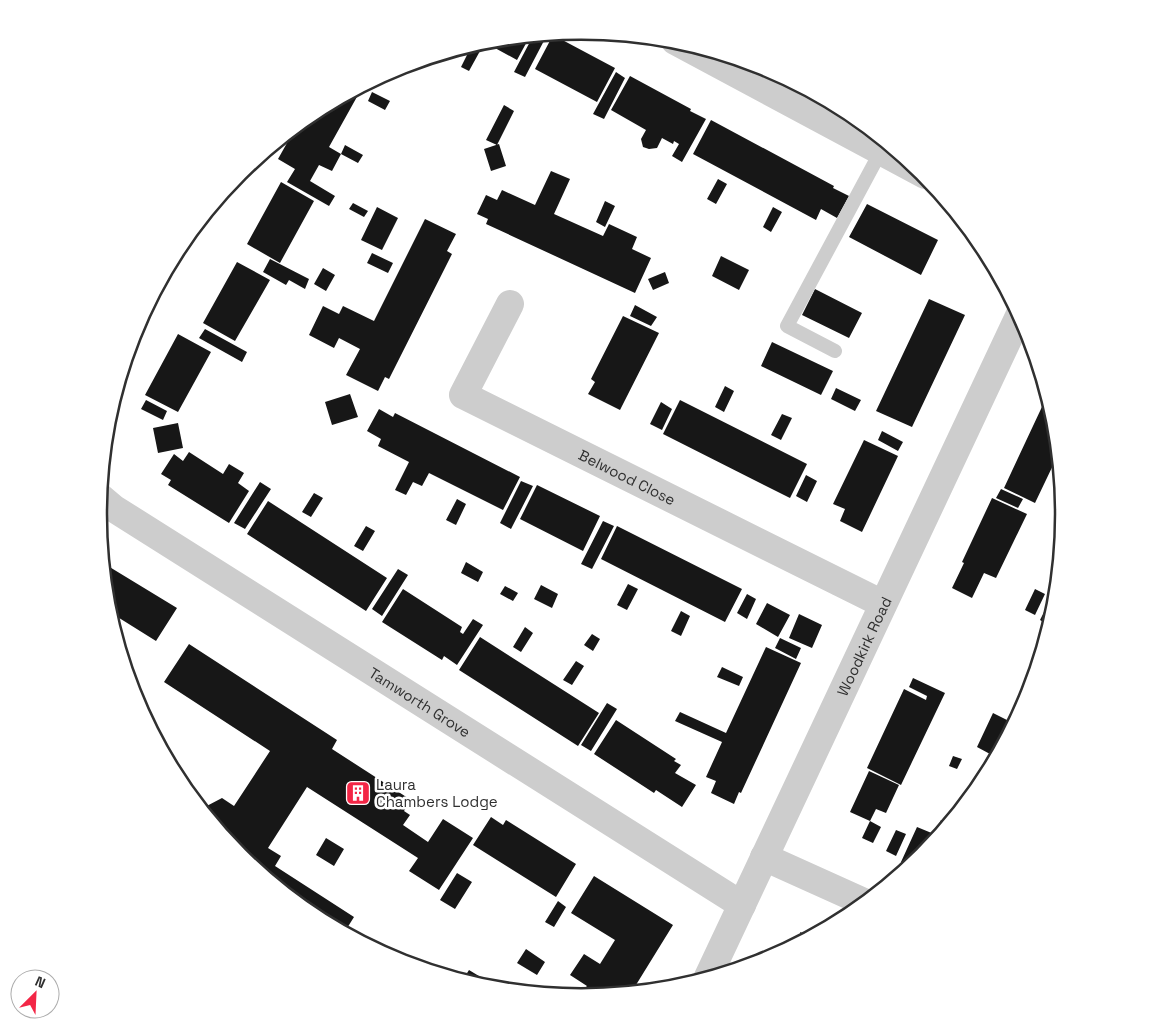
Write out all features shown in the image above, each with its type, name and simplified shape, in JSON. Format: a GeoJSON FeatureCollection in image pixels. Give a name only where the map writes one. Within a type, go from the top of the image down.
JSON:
{"type":"FeatureCollection","features":[{"type":"Feature","properties":{"kind":"street"},"geometry":{"type":"LineString","coordinates":[[706,56],[894,158]]}},
{"type":"Feature","properties":{"kind":"street","name":"Belwood Close"},"geometry":{"type":"LineString","coordinates":[[510,304],[463,395],[883,604]]}},
{"type":"Feature","properties":{"kind":"street","name":"Woodkirk Road"},"geometry":{"type":"LineString","coordinates":[[711,971],[1016,323]]}},
{"type":"Feature","properties":{"kind":"street","name":"Tamworth Grove"},"geometry":{"type":"LineString","coordinates":[[107,504],[742,906]]}},
{"type":"Feature","properties":{"kind":"street"},"geometry":{"type":"LineString","coordinates":[[764,857],[858,899]]}},
{"type":"Feature","properties":{"kind":"lane"},"geometry":{"type":"LineString","coordinates":[[835,351],[787,326],[881,151]]}},
{"type":"Feature","properties":{"kind":"building"},"geometry":{"type":"Polygon","coordinates":[[[550,41],[563,41],[615,68],[597,102],[535,69],[550,41]]]}},
{"type":"Feature","properties":{"kind":"building"},"geometry":{"type":"Polygon","coordinates":[[[544,42],[525,77],[514,72],[529,43],[544,42]]]}},
{"type":"Feature","properties":{"kind":"building"},"geometry":{"type":"Polygon","coordinates":[[[526,43],[517,60],[495,48],[526,43]]]}},
{"type":"Feature","properties":{"kind":"building"},"geometry":{"type":"Polygon","coordinates":[[[480,51],[469,71],[461,67],[467,54],[480,51]]]}},
{"type":"Feature","properties":{"kind":"building"},"geometry":{"type":"Polygon","coordinates":[[[616,72],[625,78],[604,119],[593,114],[616,72]]]}},
{"type":"Feature","properties":{"kind":"building"},"geometry":{"type":"Polygon","coordinates":[[[630,76],[706,119],[682,162],[672,156],[679,144],[674,141],[673,144],[662,138],[657,148],[649,149],[643,147],[641,139],[646,130],[611,110],[630,76]]]}},
{"type":"Feature","properties":{"kind":"building"},"geometry":{"type":"Polygon","coordinates":[[[372,92],[390,101],[385,110],[368,101],[372,92]]]}},
{"type":"Feature","properties":{"kind":"building"},"geometry":{"type":"Polygon","coordinates":[[[357,97],[329,147],[341,154],[332,171],[319,165],[310,181],[335,196],[329,206],[287,182],[295,169],[278,159],[287,143],[293,138],[318,120],[357,97]]]}},
{"type":"Feature","properties":{"kind":"building"},"geometry":{"type":"Polygon","coordinates":[[[504,105],[514,111],[497,145],[486,140],[504,105]]]}},
{"type":"Feature","properties":{"kind":"building"},"geometry":{"type":"Polygon","coordinates":[[[711,120],[834,186],[833,188],[849,196],[837,218],[821,209],[816,220],[693,154],[711,120]]]}},
{"type":"Feature","properties":{"kind":"building"},"geometry":{"type":"Polygon","coordinates":[[[499,144],[506,166],[491,171],[484,149],[499,144]]]}},
{"type":"Feature","properties":{"kind":"building"},"geometry":{"type":"Polygon","coordinates":[[[345,145],[363,155],[358,163],[341,154],[345,145]]]}},
{"type":"Feature","properties":{"kind":"building"},"geometry":{"type":"Polygon","coordinates":[[[551,171],[570,179],[554,214],[603,236],[609,224],[637,237],[632,249],[651,258],[635,293],[486,224],[488,219],[477,214],[486,195],[497,200],[502,190],[535,205],[551,171]]]}},
{"type":"Feature","properties":{"kind":"building"},"geometry":{"type":"Polygon","coordinates":[[[718,179],[727,184],[716,204],[707,199],[718,179]]]}},
{"type":"Feature","properties":{"kind":"building"},"geometry":{"type":"Polygon","coordinates":[[[281,182],[314,201],[280,263],[247,244],[281,182]]]}},
{"type":"Feature","properties":{"kind":"building"},"geometry":{"type":"Polygon","coordinates":[[[605,201],[615,206],[605,227],[596,222],[605,201]]]}},
{"type":"Feature","properties":{"kind":"building"},"geometry":{"type":"Polygon","coordinates":[[[353,203],[368,211],[364,217],[349,209],[353,203]]]}},
{"type":"Feature","properties":{"kind":"building"},"geometry":{"type":"Polygon","coordinates":[[[867,204],[938,240],[921,275],[849,237],[867,204]]]}},
{"type":"Feature","properties":{"kind":"building"},"geometry":{"type":"Polygon","coordinates":[[[377,207],[398,218],[382,250],[361,240],[377,207]]]}},
{"type":"Feature","properties":{"kind":"building"},"geometry":{"type":"Polygon","coordinates":[[[773,207],[782,212],[771,232],[763,227],[773,207]]]}},
{"type":"Feature","properties":{"kind":"building"},"geometry":{"type":"Polygon","coordinates":[[[425,219],[456,234],[447,251],[452,254],[389,379],[385,377],[378,391],[346,375],[360,349],[339,338],[334,348],[309,335],[323,306],[339,314],[343,306],[374,321],[425,219]]]}},
{"type":"Feature","properties":{"kind":"building"},"geometry":{"type":"Polygon","coordinates":[[[372,253],[393,263],[388,273],[367,263],[372,253]]]}},
{"type":"Feature","properties":{"kind":"building"},"geometry":{"type":"Polygon","coordinates":[[[721,256],[749,270],[739,290],[712,276],[721,256]]]}},
{"type":"Feature","properties":{"kind":"building"},"geometry":{"type":"Polygon","coordinates":[[[270,259],[309,279],[305,289],[289,280],[286,285],[263,272],[270,259]]]}},
{"type":"Feature","properties":{"kind":"building"},"geometry":{"type":"Polygon","coordinates":[[[237,262],[270,280],[235,341],[203,323],[237,262]]]}},
{"type":"Feature","properties":{"kind":"building"},"geometry":{"type":"Polygon","coordinates":[[[323,268],[335,275],[326,291],[314,284],[323,268]]]}},
{"type":"Feature","properties":{"kind":"building"},"geometry":{"type":"Polygon","coordinates":[[[665,272],[669,283],[653,290],[648,279],[665,272]]]}},
{"type":"Feature","properties":{"kind":"building"},"geometry":{"type":"Polygon","coordinates":[[[815,289],[862,313],[849,338],[802,315],[815,289]]]}},
{"type":"Feature","properties":{"kind":"building"},"geometry":{"type":"Polygon","coordinates":[[[929,299],[965,315],[912,427],[876,411],[929,299]]]}},
{"type":"Feature","properties":{"kind":"building"},"geometry":{"type":"Polygon","coordinates":[[[635,305],[657,317],[651,326],[630,316],[635,305]]]}},
{"type":"Feature","properties":{"kind":"building"},"geometry":{"type":"Polygon","coordinates":[[[623,316],[659,333],[620,410],[588,394],[595,382],[591,379],[623,316]]]}},
{"type":"Feature","properties":{"kind":"building"},"geometry":{"type":"Polygon","coordinates":[[[205,329],[247,352],[242,362],[199,338],[205,329]]]}},
{"type":"Feature","properties":{"kind":"building"},"geometry":{"type":"Polygon","coordinates":[[[178,334],[211,352],[178,412],[145,395],[178,334]]]}},
{"type":"Feature","properties":{"kind":"building"},"geometry":{"type":"Polygon","coordinates":[[[772,342],[833,371],[821,395],[761,366],[772,342]]]}},
{"type":"Feature","properties":{"kind":"building"},"geometry":{"type":"Polygon","coordinates":[[[725,386],[734,391],[724,412],[715,407],[725,386]]]}},
{"type":"Feature","properties":{"kind":"building"},"geometry":{"type":"Polygon","coordinates":[[[836,388],[861,400],[855,411],[831,399],[836,388]]]}},
{"type":"Feature","properties":{"kind":"building"},"geometry":{"type":"Polygon","coordinates":[[[350,394],[358,417],[332,425],[325,402],[350,394]]]}},
{"type":"Feature","properties":{"kind":"building"},"geometry":{"type":"Polygon","coordinates":[[[146,400],[167,411],[163,420],[141,409],[146,400]]]}},
{"type":"Feature","properties":{"kind":"building"},"geometry":{"type":"Polygon","coordinates":[[[680,400],[807,464],[790,498],[663,434],[680,400]]]}},
{"type":"Feature","properties":{"kind":"building"},"geometry":{"type":"Polygon","coordinates":[[[661,402],[672,409],[662,430],[650,424],[661,402]]]}},
{"type":"Feature","properties":{"kind":"building"},"geometry":{"type":"Polygon","coordinates":[[[1043,405],[1053,465],[1035,503],[1004,488],[1043,405]]]}},
{"type":"Feature","properties":{"kind":"building"},"geometry":{"type":"Polygon","coordinates":[[[379,409],[393,417],[395,413],[520,477],[503,510],[429,473],[422,486],[413,482],[406,495],[395,490],[409,462],[378,446],[381,439],[367,431],[379,409]]]}},
{"type":"Feature","properties":{"kind":"building"},"geometry":{"type":"Polygon","coordinates":[[[782,414],[792,418],[781,440],[771,435],[782,414]]]}},
{"type":"Feature","properties":{"kind":"building"},"geometry":{"type":"Polygon","coordinates":[[[178,423],[183,448],[158,453],[153,428],[178,423]]]}},
{"type":"Feature","properties":{"kind":"building"},"geometry":{"type":"Polygon","coordinates":[[[882,431],[903,442],[898,451],[878,440],[882,431]]]}},
{"type":"Feature","properties":{"kind":"building"},"geometry":{"type":"Polygon","coordinates":[[[864,440],[898,456],[862,532],[840,521],[845,509],[833,504],[864,440]]]}},
{"type":"Feature","properties":{"kind":"building"},"geometry":{"type":"Polygon","coordinates":[[[189,452],[223,474],[229,464],[244,473],[238,483],[249,491],[229,523],[168,485],[171,480],[161,474],[174,454],[183,461],[189,452]]]}},
{"type":"Feature","properties":{"kind":"building"},"geometry":{"type":"Polygon","coordinates":[[[806,475],[817,481],[807,502],[796,496],[806,475]]]}},
{"type":"Feature","properties":{"kind":"building"},"geometry":{"type":"Polygon","coordinates":[[[521,481],[533,486],[511,529],[500,523],[521,481]]]}},
{"type":"Feature","properties":{"kind":"building"},"geometry":{"type":"Polygon","coordinates":[[[260,482],[271,489],[245,529],[234,523],[260,482]]]}},
{"type":"Feature","properties":{"kind":"building"},"geometry":{"type":"Polygon","coordinates":[[[537,485],[600,516],[583,551],[520,519],[537,485]]]}},
{"type":"Feature","properties":{"kind":"building"},"geometry":{"type":"Polygon","coordinates":[[[1001,489],[1023,499],[1018,508],[996,498],[1001,489]]]}},
{"type":"Feature","properties":{"kind":"building"},"geometry":{"type":"Polygon","coordinates":[[[314,493],[323,498],[311,517],[302,512],[314,493]]]}},
{"type":"Feature","properties":{"kind":"building"},"geometry":{"type":"Polygon","coordinates":[[[992,498],[1027,514],[996,578],[984,573],[972,598],[952,588],[992,498]]]}},
{"type":"Feature","properties":{"kind":"building"},"geometry":{"type":"Polygon","coordinates":[[[457,499],[466,504],[456,525],[446,520],[457,499]]]}},
{"type":"Feature","properties":{"kind":"building"},"geometry":{"type":"Polygon","coordinates":[[[268,501],[387,578],[366,611],[247,534],[268,501]]]}},
{"type":"Feature","properties":{"kind":"building"},"geometry":{"type":"Polygon","coordinates":[[[603,521],[614,526],[592,569],[581,564],[603,521]]]}},
{"type":"Feature","properties":{"kind":"building"},"geometry":{"type":"Polygon","coordinates":[[[366,526],[375,531],[363,551],[354,546],[366,526]]]}},
{"type":"Feature","properties":{"kind":"building"},"geometry":{"type":"Polygon","coordinates":[[[617,526],[742,589],[725,622],[601,559],[617,526]]]}},
{"type":"Feature","properties":{"kind":"building"},"geometry":{"type":"Polygon","coordinates":[[[466,562],[483,572],[478,582],[461,573],[466,562]]]}},
{"type":"Feature","properties":{"kind":"building"},"geometry":{"type":"Polygon","coordinates":[[[110,567],[177,608],[156,641],[118,618],[110,567]]]}},
{"type":"Feature","properties":{"kind":"building"},"geometry":{"type":"Polygon","coordinates":[[[398,569],[408,575],[382,616],[372,609],[398,569]]]}},
{"type":"Feature","properties":{"kind":"building"},"geometry":{"type":"Polygon","coordinates":[[[628,584],[638,589],[627,610],[617,605],[628,584]]]}},
{"type":"Feature","properties":{"kind":"building"},"geometry":{"type":"Polygon","coordinates":[[[541,585],[558,594],[552,608],[534,599],[541,585]]]}},
{"type":"Feature","properties":{"kind":"building"},"geometry":{"type":"Polygon","coordinates":[[[505,586],[518,593],[513,601],[500,594],[505,586]]]}},
{"type":"Feature","properties":{"kind":"building"},"geometry":{"type":"Polygon","coordinates":[[[403,589],[462,627],[460,632],[463,634],[473,619],[483,625],[457,665],[444,656],[442,660],[382,622],[403,589]]]}},
{"type":"Feature","properties":{"kind":"building"},"geometry":{"type":"Polygon","coordinates":[[[1035,589],[1045,594],[1035,615],[1025,610],[1035,589]]]}},
{"type":"Feature","properties":{"kind":"building"},"geometry":{"type":"Polygon","coordinates":[[[747,594],[756,599],[747,619],[737,613],[747,594]]]}},
{"type":"Feature","properties":{"kind":"building"},"geometry":{"type":"Polygon","coordinates":[[[767,603],[790,615],[778,637],[756,624],[767,603]]]}},
{"type":"Feature","properties":{"kind":"building"},"geometry":{"type":"Polygon","coordinates":[[[1047,606],[1043,622],[1040,620],[1047,606]]]}},
{"type":"Feature","properties":{"kind":"building"},"geometry":{"type":"Polygon","coordinates":[[[681,611],[690,616],[681,636],[671,631],[681,611]]]}},
{"type":"Feature","properties":{"kind":"building"},"geometry":{"type":"Polygon","coordinates":[[[799,614],[822,625],[812,648],[789,638],[799,614]]]}},
{"type":"Feature","properties":{"kind":"building"},"geometry":{"type":"Polygon","coordinates":[[[525,627],[533,633],[521,652],[513,647],[525,627]]]}},
{"type":"Feature","properties":{"kind":"building"},"geometry":{"type":"Polygon","coordinates":[[[592,634],[600,639],[593,651],[584,645],[592,634]]]}},
{"type":"Feature","properties":{"kind":"building"},"geometry":{"type":"Polygon","coordinates":[[[480,637],[599,713],[578,746],[459,670],[480,637]]]}},
{"type":"Feature","properties":{"kind":"building"},"geometry":{"type":"Polygon","coordinates":[[[780,638],[801,648],[796,659],[775,648],[780,638]]]}},
{"type":"Feature","properties":{"kind":"building","name":"Laura Chambers Lodge"},"geometry":{"type":"Polygon","coordinates":[[[189,644],[337,740],[332,749],[411,800],[404,811],[410,815],[403,825],[428,842],[443,819],[473,838],[439,890],[409,871],[418,858],[307,787],[268,848],[281,856],[275,866],[354,917],[348,927],[318,909],[269,871],[246,850],[207,806],[222,798],[234,806],[270,751],[164,682],[189,644]]]}},
{"type":"Feature","properties":{"kind":"building"},"geometry":{"type":"Polygon","coordinates":[[[766,647],[801,663],[741,793],[739,792],[734,804],[711,793],[716,781],[706,777],[722,742],[675,721],[680,712],[726,733],[766,647]]]}},
{"type":"Feature","properties":{"kind":"building"},"geometry":{"type":"Polygon","coordinates":[[[576,661],[584,666],[572,685],[563,680],[576,661]]]}},
{"type":"Feature","properties":{"kind":"building"},"geometry":{"type":"Polygon","coordinates":[[[722,667],[743,677],[739,686],[717,677],[722,667]]]}},
{"type":"Feature","properties":{"kind":"building"},"geometry":{"type":"Polygon","coordinates":[[[913,678],[945,693],[901,785],[867,768],[904,689],[926,700],[927,696],[909,687],[913,678]]]}},
{"type":"Feature","properties":{"kind":"building"},"geometry":{"type":"Polygon","coordinates":[[[607,703],[617,709],[591,751],[581,745],[607,703]]]}},
{"type":"Feature","properties":{"kind":"building"},"geometry":{"type":"Polygon","coordinates":[[[993,713],[1009,721],[988,759],[990,754],[977,747],[993,713]]]}},
{"type":"Feature","properties":{"kind":"building"},"geometry":{"type":"Polygon","coordinates":[[[616,720],[676,759],[674,761],[681,765],[675,773],[696,785],[682,807],[656,790],[654,793],[594,754],[616,720]]]}},
{"type":"Feature","properties":{"kind":"building"},"geometry":{"type":"Polygon","coordinates":[[[953,756],[962,759],[957,769],[949,766],[953,756]]]}},
{"type":"Feature","properties":{"kind":"building"},"geometry":{"type":"Polygon","coordinates":[[[869,771],[899,785],[886,813],[876,809],[870,821],[850,812],[869,771]]]}},
{"type":"Feature","properties":{"kind":"building"},"geometry":{"type":"Polygon","coordinates":[[[491,817],[503,825],[506,820],[576,864],[556,897],[473,845],[491,817]]]}},
{"type":"Feature","properties":{"kind":"building"},"geometry":{"type":"Polygon","coordinates":[[[870,821],[881,827],[873,843],[862,838],[870,821]]]}},
{"type":"Feature","properties":{"kind":"building"},"geometry":{"type":"Polygon","coordinates":[[[917,827],[932,833],[917,850],[903,863],[901,862],[917,827]]]}},
{"type":"Feature","properties":{"kind":"building"},"geometry":{"type":"Polygon","coordinates":[[[896,830],[906,834],[896,856],[886,851],[896,830]]]}},
{"type":"Feature","properties":{"kind":"building"},"geometry":{"type":"Polygon","coordinates":[[[326,838],[344,849],[334,866],[316,855],[326,838]]]}},
{"type":"Feature","properties":{"kind":"building"},"geometry":{"type":"Polygon","coordinates":[[[457,873],[472,882],[455,909],[440,900],[457,873]]]}},
{"type":"Feature","properties":{"kind":"building"},"geometry":{"type":"Polygon","coordinates":[[[594,876],[673,925],[635,986],[584,989],[587,986],[570,975],[584,954],[600,964],[615,940],[571,913],[594,876]]]}},
{"type":"Feature","properties":{"kind":"building"},"geometry":{"type":"Polygon","coordinates":[[[558,901],[566,907],[554,927],[545,922],[558,901]]]}},
{"type":"Feature","properties":{"kind":"building"},"geometry":{"type":"Polygon","coordinates":[[[526,949],[545,962],[537,975],[517,963],[526,949]]]}},
{"type":"Feature","properties":{"kind":"building"},"geometry":{"type":"Polygon","coordinates":[[[469,970],[483,979],[466,975],[469,970]]]}},
{"type":"Feature","properties":{"kind":"place","name":"Laura Chambers Lodge"},"geometry":{"type":"Point","coordinates":[358,793]}}]}
